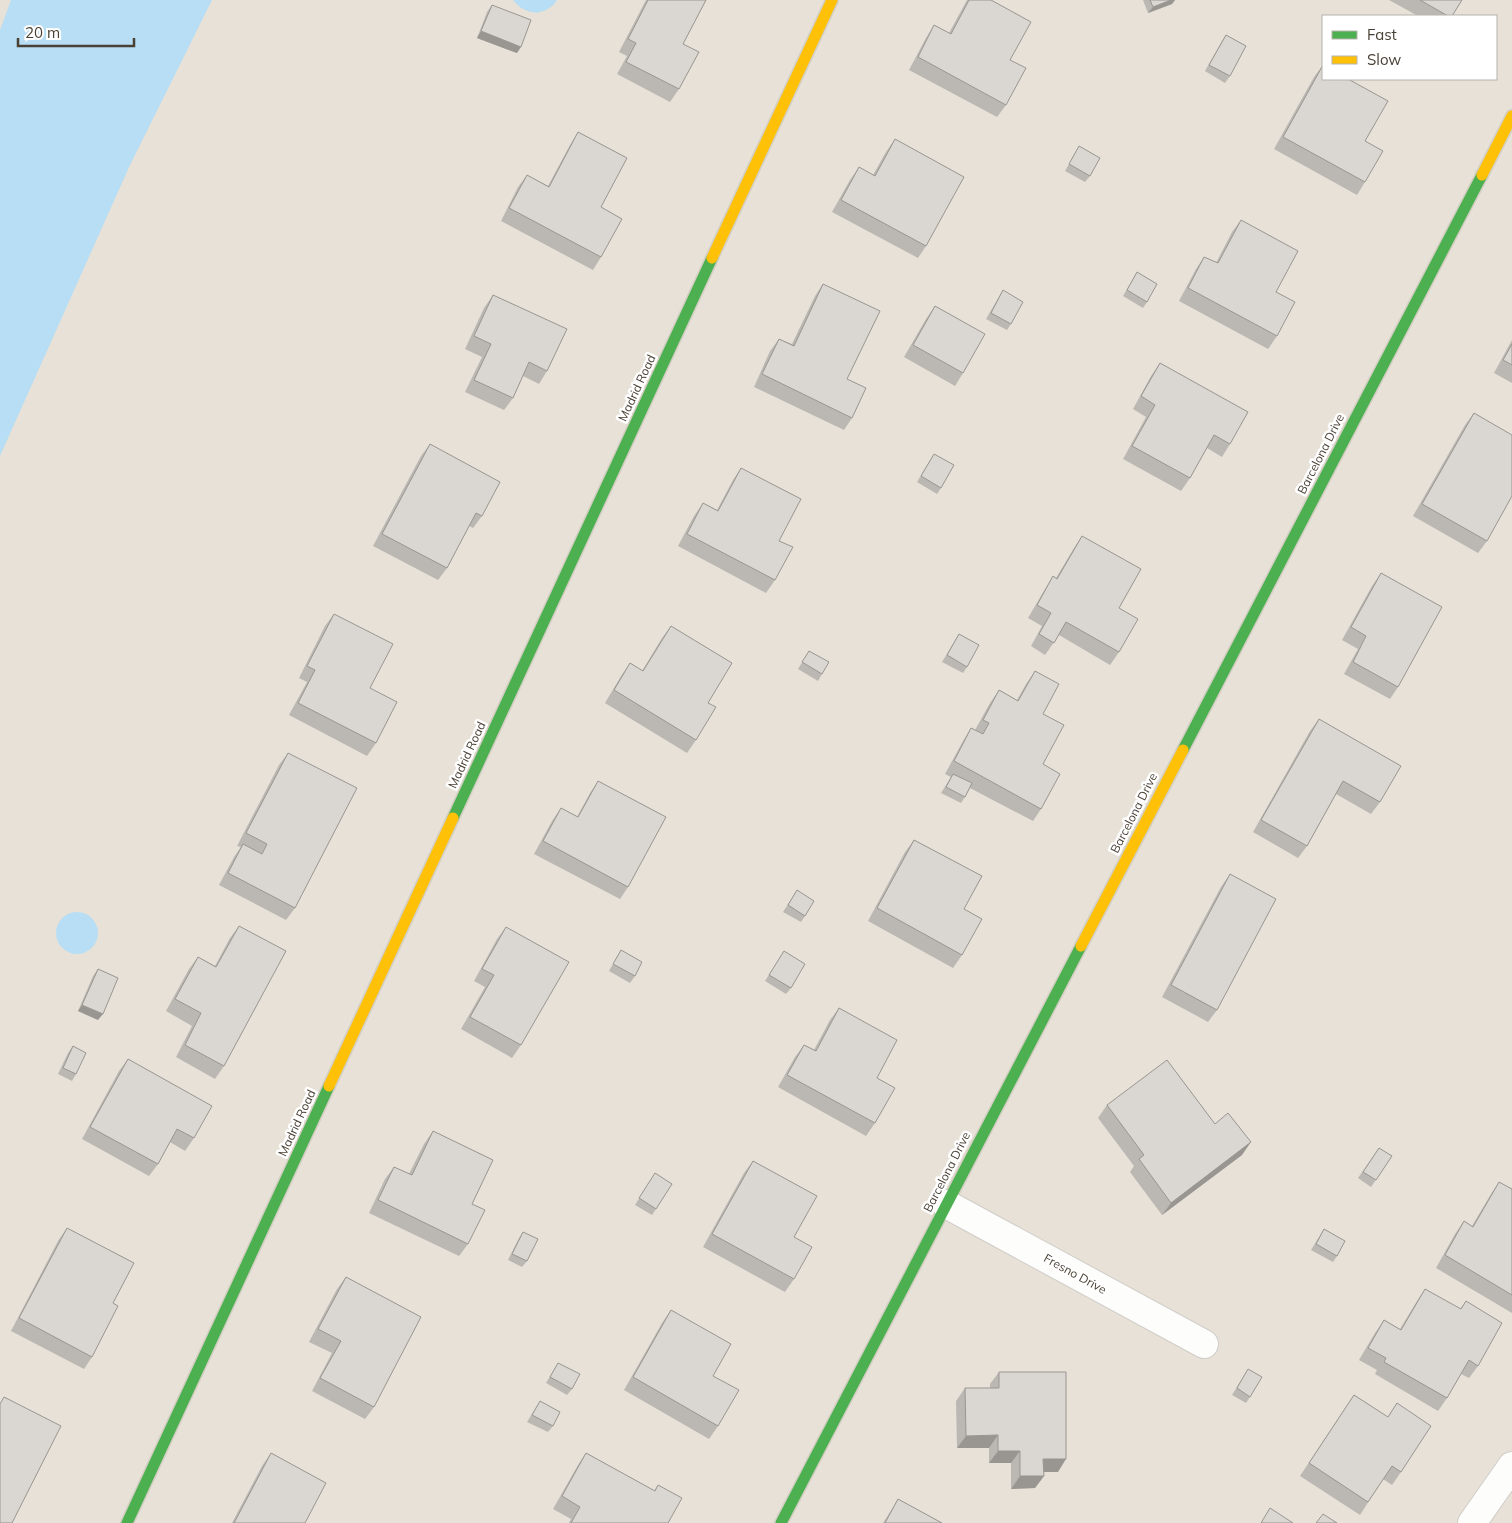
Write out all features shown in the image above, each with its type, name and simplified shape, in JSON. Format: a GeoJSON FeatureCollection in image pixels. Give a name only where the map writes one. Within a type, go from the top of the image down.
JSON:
{"type":"FeatureCollection","features":[{"type":"Feature","properties":{"kind":"street","name":"Madrid Road"},"geometry":{"type":"LineString","coordinates":[[127,1523],[832,0]]}},
{"type":"Feature","properties":{"kind":"street","name":"Barcelona Drive"},"geometry":{"type":"LineString","coordinates":[[781,1523],[1512,116]]}},
{"type":"Feature","properties":{"kind":"street","name":"Fresno Drive"},"geometry":{"type":"LineString","coordinates":[[946,1204],[1204,1344]]}},
{"type":"Feature","properties":{"kind":"street"},"geometry":{"type":"LineString","coordinates":[[1472,1523],[1512,1466]]}},
{"type":"Feature","properties":{"kind":"shaded area"},"geometry":{"type":"Polygon","coordinates":[[[0,0],[1512,0],[1512,1523],[0,1523],[0,0]]]}},
{"type":"Feature","properties":{"kind":"water"},"geometry":{"type":"Polygon","coordinates":[[[11,0],[212,0],[130,165],[0,456],[0,30],[11,0]]]}},
{"type":"Feature","properties":{"kind":"water"},"geometry":{"type":"Polygon","coordinates":[[[513,0],[557,0],[552,6],[541,12],[529,12],[513,0]]]}},
{"type":"Feature","properties":{"kind":"water"},"geometry":{"type":"Polygon","coordinates":[[[81,912],[89,915],[95,921],[98,933],[95,945],[89,951],[73,954],[65,951],[59,945],[56,929],[59,921],[65,915],[81,912]]]}},
{"type":"Feature","properties":{"kind":"building"},"geometry":{"type":"Polygon","coordinates":[[[648,0],[706,0],[683,44],[699,52],[679,89],[626,62],[636,43],[628,39],[648,0]]]}},
{"type":"Feature","properties":{"kind":"building"},"geometry":{"type":"Polygon","coordinates":[[[969,0],[991,0],[1031,22],[1010,60],[1026,68],[1006,105],[918,57],[934,25],[951,34],[969,0]]]}},
{"type":"Feature","properties":{"kind":"building"},"geometry":{"type":"Polygon","coordinates":[[[1150,0],[1171,0],[1153,7],[1150,0]]]}},
{"type":"Feature","properties":{"kind":"building"},"geometry":{"type":"Polygon","coordinates":[[[1420,0],[1462,0],[1453,15],[1446,15],[1420,0]]]}},
{"type":"Feature","properties":{"kind":"building"},"geometry":{"type":"Polygon","coordinates":[[[492,5],[531,20],[521,47],[481,31],[492,5]]]}},
{"type":"Feature","properties":{"kind":"building"},"geometry":{"type":"Polygon","coordinates":[[[1226,35],[1246,46],[1230,76],[1209,65],[1226,35]]]}},
{"type":"Feature","properties":{"kind":"building"},"geometry":{"type":"Polygon","coordinates":[[[1322,67],[1322,80],[1350,80],[1388,101],[1365,141],[1383,151],[1365,182],[1283,137],[1322,67]]]}},
{"type":"Feature","properties":{"kind":"building"},"geometry":{"type":"Polygon","coordinates":[[[578,132],[627,158],[601,207],[622,219],[601,257],[509,208],[527,175],[549,187],[578,132]]]}},
{"type":"Feature","properties":{"kind":"building"},"geometry":{"type":"Polygon","coordinates":[[[895,139],[964,177],[926,246],[841,200],[859,167],[875,176],[895,139]]]}},
{"type":"Feature","properties":{"kind":"building"},"geometry":{"type":"Polygon","coordinates":[[[1079,146],[1100,158],[1090,176],[1069,164],[1079,146]]]}},
{"type":"Feature","properties":{"kind":"building"},"geometry":{"type":"Polygon","coordinates":[[[1241,220],[1298,251],[1276,292],[1295,302],[1277,336],[1188,288],[1204,257],[1218,263],[1241,220]]]}},
{"type":"Feature","properties":{"kind":"building"},"geometry":{"type":"Polygon","coordinates":[[[1137,272],[1157,284],[1147,302],[1127,290],[1137,272]]]}},
{"type":"Feature","properties":{"kind":"building"},"geometry":{"type":"Polygon","coordinates":[[[823,284],[880,311],[847,379],[866,388],[852,418],[762,374],[779,339],[794,346],[823,284]]]}},
{"type":"Feature","properties":{"kind":"building"},"geometry":{"type":"Polygon","coordinates":[[[1003,290],[1023,302],[1011,324],[991,313],[1003,290]]]}},
{"type":"Feature","properties":{"kind":"building"},"geometry":{"type":"Polygon","coordinates":[[[493,295],[567,329],[547,371],[529,362],[513,398],[474,380],[491,344],[474,336],[493,295]]]}},
{"type":"Feature","properties":{"kind":"building"},"geometry":{"type":"Polygon","coordinates":[[[935,306],[985,334],[963,373],[913,345],[935,306]]]}},
{"type":"Feature","properties":{"kind":"building"},"geometry":{"type":"Polygon","coordinates":[[[1512,344],[1512,365],[1503,360],[1512,344]]]}},
{"type":"Feature","properties":{"kind":"building"},"geometry":{"type":"Polygon","coordinates":[[[1160,363],[1248,412],[1230,444],[1214,435],[1190,478],[1132,446],[1155,405],[1141,396],[1160,363]]]}},
{"type":"Feature","properties":{"kind":"building"},"geometry":{"type":"Polygon","coordinates":[[[1474,413],[1512,435],[1512,496],[1487,541],[1422,504],[1474,413]]]}},
{"type":"Feature","properties":{"kind":"building"},"geometry":{"type":"Polygon","coordinates":[[[430,444],[500,482],[482,516],[476,513],[447,568],[382,534],[430,444]]]}},
{"type":"Feature","properties":{"kind":"building"},"geometry":{"type":"Polygon","coordinates":[[[934,454],[954,465],[941,488],[921,476],[934,454]]]}},
{"type":"Feature","properties":{"kind":"building"},"geometry":{"type":"Polygon","coordinates":[[[741,468],[801,499],[779,541],[793,547],[775,580],[687,534],[703,503],[718,511],[741,468]]]}},
{"type":"Feature","properties":{"kind":"building"},"geometry":{"type":"Polygon","coordinates":[[[1082,536],[1141,569],[1119,608],[1138,619],[1119,652],[1066,622],[1054,643],[1039,634],[1051,613],[1037,605],[1053,576],[1057,579],[1082,536]]]}},
{"type":"Feature","properties":{"kind":"building"},"geometry":{"type":"Polygon","coordinates":[[[1381,573],[1442,607],[1398,687],[1353,662],[1366,636],[1351,627],[1381,573]]]}},
{"type":"Feature","properties":{"kind":"building"},"geometry":{"type":"Polygon","coordinates":[[[334,614],[393,644],[370,688],[397,702],[376,743],[298,703],[315,670],[307,666],[334,614]]]}},
{"type":"Feature","properties":{"kind":"building"},"geometry":{"type":"Polygon","coordinates":[[[671,626],[732,663],[708,703],[716,707],[696,740],[614,690],[630,663],[643,671],[671,626]]]}},
{"type":"Feature","properties":{"kind":"building"},"geometry":{"type":"Polygon","coordinates":[[[959,634],[979,645],[967,667],[947,655],[959,634]]]}},
{"type":"Feature","properties":{"kind":"building"},"geometry":{"type":"Polygon","coordinates":[[[809,651],[829,662],[822,674],[802,662],[809,651]]]}},
{"type":"Feature","properties":{"kind":"building"},"geometry":{"type":"Polygon","coordinates":[[[1035,671],[1059,684],[1043,714],[1064,725],[1043,764],[1060,774],[1041,809],[954,761],[971,728],[983,734],[989,723],[983,720],[999,690],[1018,701],[1035,671]]]}},
{"type":"Feature","properties":{"kind":"building"},"geometry":{"type":"Polygon","coordinates":[[[1319,719],[1401,766],[1380,802],[1343,781],[1307,846],[1261,820],[1319,719]]]}},
{"type":"Feature","properties":{"kind":"building"},"geometry":{"type":"Polygon","coordinates":[[[288,753],[357,788],[295,908],[228,873],[243,844],[262,854],[267,844],[246,833],[288,753]]]}},
{"type":"Feature","properties":{"kind":"building"},"geometry":{"type":"Polygon","coordinates":[[[953,774],[972,783],[965,797],[946,787],[953,774]]]}},
{"type":"Feature","properties":{"kind":"building"},"geometry":{"type":"Polygon","coordinates":[[[598,781],[666,817],[628,887],[543,841],[561,808],[578,817],[598,781]]]}},
{"type":"Feature","properties":{"kind":"building"},"geometry":{"type":"Polygon","coordinates":[[[914,840],[982,876],[964,909],[982,919],[962,955],[877,908],[914,840]]]}},
{"type":"Feature","properties":{"kind":"building"},"geometry":{"type":"Polygon","coordinates":[[[1230,874],[1276,899],[1217,1010],[1171,985],[1230,874]]]}},
{"type":"Feature","properties":{"kind":"building"},"geometry":{"type":"Polygon","coordinates":[[[797,890],[814,901],[805,916],[788,905],[797,890]]]}},
{"type":"Feature","properties":{"kind":"building"},"geometry":{"type":"Polygon","coordinates":[[[239,926],[286,951],[224,1066],[185,1045],[201,1013],[175,999],[198,957],[216,967],[239,926]]]}},
{"type":"Feature","properties":{"kind":"building"},"geometry":{"type":"Polygon","coordinates":[[[506,927],[569,962],[521,1045],[470,1017],[494,975],[482,969],[506,927]]]}},
{"type":"Feature","properties":{"kind":"building"},"geometry":{"type":"Polygon","coordinates":[[[621,950],[642,962],[635,976],[613,964],[621,950]]]}},
{"type":"Feature","properties":{"kind":"building"},"geometry":{"type":"Polygon","coordinates":[[[784,951],[805,964],[791,988],[769,975],[784,951]]]}},
{"type":"Feature","properties":{"kind":"building"},"geometry":{"type":"Polygon","coordinates":[[[98,969],[118,978],[103,1014],[82,1005],[98,969]]]}},
{"type":"Feature","properties":{"kind":"building"},"geometry":{"type":"Polygon","coordinates":[[[839,1008],[897,1040],[877,1078],[895,1088],[875,1123],[787,1075],[804,1045],[816,1051],[839,1008]]]}},
{"type":"Feature","properties":{"kind":"building"},"geometry":{"type":"Polygon","coordinates":[[[73,1046],[86,1053],[76,1074],[63,1068],[73,1046]]]}},
{"type":"Feature","properties":{"kind":"building"},"geometry":{"type":"Polygon","coordinates":[[[128,1059],[212,1106],[194,1138],[177,1129],[158,1164],[90,1127],[128,1059]]]}},
{"type":"Feature","properties":{"kind":"building"},"geometry":{"type":"Polygon","coordinates":[[[1167,1060],[1215,1124],[1228,1113],[1251,1142],[1171,1203],[1139,1159],[1144,1155],[1107,1105],[1167,1060]]]}},
{"type":"Feature","properties":{"kind":"building"},"geometry":{"type":"Polygon","coordinates":[[[433,1131],[493,1160],[472,1204],[485,1210],[468,1244],[378,1200],[394,1167],[412,1175],[433,1131]]]}},
{"type":"Feature","properties":{"kind":"building"},"geometry":{"type":"Polygon","coordinates":[[[1379,1148],[1392,1156],[1376,1180],[1363,1172],[1379,1148]]]}},
{"type":"Feature","properties":{"kind":"building"},"geometry":{"type":"Polygon","coordinates":[[[753,1161],[817,1196],[794,1237],[812,1247],[794,1279],[712,1234],[753,1161]]]}},
{"type":"Feature","properties":{"kind":"building"},"geometry":{"type":"Polygon","coordinates":[[[655,1173],[672,1184],[656,1209],[639,1198],[655,1173]]]}},
{"type":"Feature","properties":{"kind":"building"},"geometry":{"type":"Polygon","coordinates":[[[1499,1182],[1512,1189],[1512,1295],[1445,1255],[1464,1221],[1473,1227],[1499,1182]]]}},
{"type":"Feature","properties":{"kind":"building"},"geometry":{"type":"Polygon","coordinates":[[[67,1228],[134,1263],[113,1303],[118,1306],[92,1357],[19,1318],[67,1228]]]}},
{"type":"Feature","properties":{"kind":"building"},"geometry":{"type":"Polygon","coordinates":[[[1324,1229],[1345,1241],[1337,1256],[1316,1244],[1324,1229]]]}},
{"type":"Feature","properties":{"kind":"building"},"geometry":{"type":"Polygon","coordinates":[[[523,1232],[538,1239],[527,1261],[512,1254],[523,1232]]]}},
{"type":"Feature","properties":{"kind":"building"},"geometry":{"type":"Polygon","coordinates":[[[346,1277],[421,1317],[374,1407],[320,1378],[341,1341],[318,1329],[346,1277]]]}},
{"type":"Feature","properties":{"kind":"building"},"geometry":{"type":"Polygon","coordinates":[[[1425,1289],[1461,1309],[1466,1301],[1502,1323],[1478,1366],[1469,1360],[1447,1398],[1384,1362],[1386,1358],[1368,1348],[1384,1320],[1401,1330],[1425,1289]]]}},
{"type":"Feature","properties":{"kind":"building"},"geometry":{"type":"Polygon","coordinates":[[[671,1310],[731,1344],[713,1376],[739,1390],[718,1426],[633,1377],[671,1310]]]}},
{"type":"Feature","properties":{"kind":"building"},"geometry":{"type":"Polygon","coordinates":[[[558,1363],[580,1374],[572,1389],[550,1377],[558,1363]]]}},
{"type":"Feature","properties":{"kind":"building"},"geometry":{"type":"Polygon","coordinates":[[[1248,1369],[1262,1377],[1250,1397],[1237,1388],[1248,1369]]]}},
{"type":"Feature","properties":{"kind":"building"},"geometry":{"type":"Polygon","coordinates":[[[999,1372],[1066,1372],[1066,1459],[1043,1459],[1044,1476],[1020,1476],[1020,1451],[998,1451],[998,1435],[966,1436],[965,1388],[999,1388],[999,1372]]]}},
{"type":"Feature","properties":{"kind":"building"},"geometry":{"type":"Polygon","coordinates":[[[1354,1395],[1388,1417],[1397,1403],[1431,1426],[1401,1472],[1392,1466],[1368,1502],[1309,1463],[1354,1395]]]}},
{"type":"Feature","properties":{"kind":"building"},"geometry":{"type":"Polygon","coordinates":[[[4,1397],[61,1426],[12,1523],[0,1523],[0,1404],[4,1397]]]}},
{"type":"Feature","properties":{"kind":"building"},"geometry":{"type":"Polygon","coordinates":[[[540,1401],[560,1412],[553,1426],[532,1415],[540,1401]]]}},
{"type":"Feature","properties":{"kind":"building"},"geometry":{"type":"Polygon","coordinates":[[[271,1453],[326,1483],[305,1523],[234,1523],[271,1453]]]}},
{"type":"Feature","properties":{"kind":"building"},"geometry":{"type":"Polygon","coordinates":[[[586,1453],[655,1491],[658,1485],[682,1498],[668,1523],[571,1523],[580,1507],[562,1496],[586,1453]]]}},
{"type":"Feature","properties":{"kind":"building"},"geometry":{"type":"Polygon","coordinates":[[[898,1499],[942,1523],[885,1523],[898,1499]]]}},
{"type":"Feature","properties":{"kind":"building"},"geometry":{"type":"Polygon","coordinates":[[[1270,1508],[1293,1523],[1261,1523],[1270,1508]]]}},
{"type":"Feature","properties":{"kind":"building"},"geometry":{"type":"Polygon","coordinates":[[[1323,1514],[1337,1523],[1316,1523],[1323,1514]]]}},
{"type":"Feature","properties":{"kind":"traffic: fast"},"geometry":{"type":"LineString","coordinates":[[1183,750],[1482,175]]}},
{"type":"Feature","properties":{"kind":"traffic: fast"},"geometry":{"type":"LineString","coordinates":[[453,818],[712,258]]}},
{"type":"Feature","properties":{"kind":"traffic: fast"},"geometry":{"type":"LineString","coordinates":[[781,1523],[1081,946]]}},
{"type":"Feature","properties":{"kind":"traffic: fast"},"geometry":{"type":"LineString","coordinates":[[127,1523],[329,1086]]}},
{"type":"Feature","properties":{"kind":"traffic: slow"},"geometry":{"type":"LineString","coordinates":[[712,258],[832,0]]}},
{"type":"Feature","properties":{"kind":"traffic: slow"},"geometry":{"type":"LineString","coordinates":[[1482,175],[1512,116]]}},
{"type":"Feature","properties":{"kind":"traffic: slow"},"geometry":{"type":"LineString","coordinates":[[1081,946],[1183,750]]}},
{"type":"Feature","properties":{"kind":"traffic: slow"},"geometry":{"type":"LineString","coordinates":[[329,1086],[453,818]]}}]}
